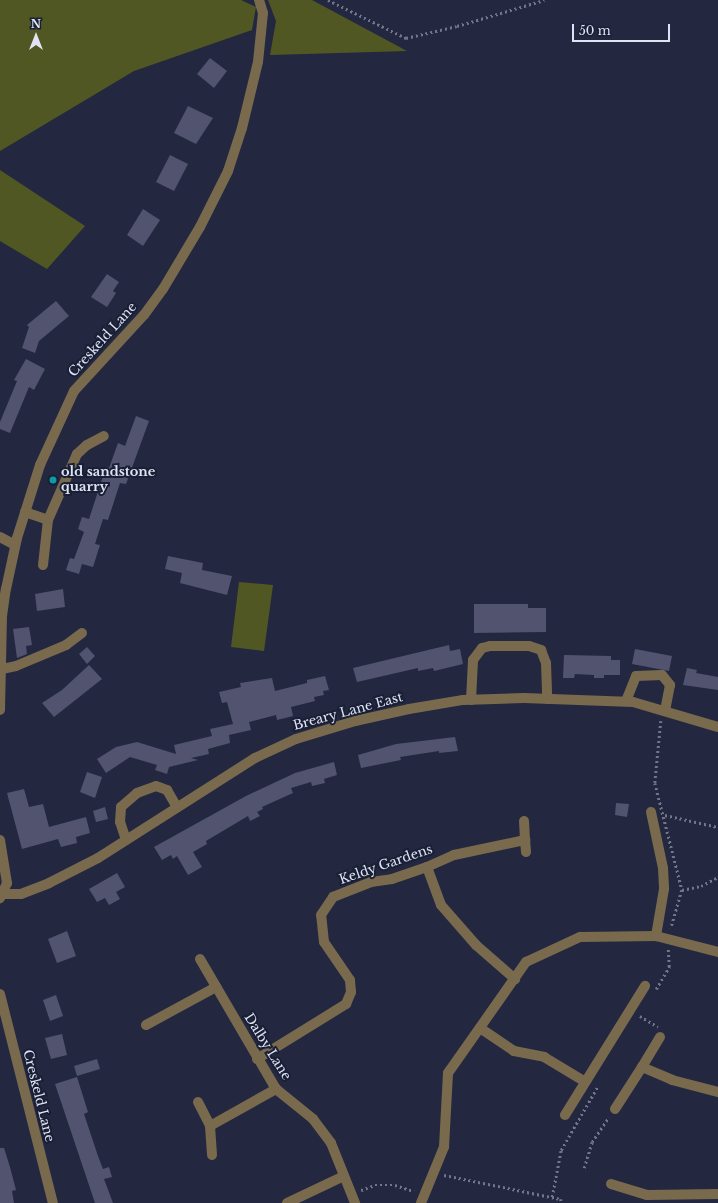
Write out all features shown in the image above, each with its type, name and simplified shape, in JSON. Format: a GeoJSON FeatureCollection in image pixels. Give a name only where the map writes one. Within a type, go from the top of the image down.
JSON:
{"type":"FeatureCollection","features":[{"type":"Feature","properties":{"kind":"street","name":"Creskeld Lane"},"geometry":{"type":"LineString","coordinates":[[0,710],[2,616],[15,545],[40,465],[74,391],[144,315],[163,289],[200,227],[228,170],[242,128],[258,62],[263,13],[259,0]]}},
{"type":"Feature","properties":{"kind":"street"},"geometry":{"type":"LineString","coordinates":[[43,565],[48,520],[77,454],[87,445],[104,436]]}},
{"type":"Feature","properties":{"kind":"street"},"geometry":{"type":"LineString","coordinates":[[25,512],[48,520]]}},
{"type":"Feature","properties":{"kind":"street"},"geometry":{"type":"LineString","coordinates":[[0,537],[15,545]]}},
{"type":"Feature","properties":{"kind":"street"},"geometry":{"type":"LineString","coordinates":[[2,669],[16,666],[66,645],[82,633]]}},
{"type":"Feature","properties":{"kind":"street"},"geometry":{"type":"LineString","coordinates":[[471,700],[473,660],[482,648],[490,646],[529,646],[541,650],[546,662],[547,699]]}},
{"type":"Feature","properties":{"kind":"street"},"geometry":{"type":"LineString","coordinates":[[626,702],[636,676],[662,675],[670,685],[664,711]]}},
{"type":"Feature","properties":{"kind":"street","name":"Breary Lane East"},"geometry":{"type":"LineString","coordinates":[[1,896],[21,894],[49,883],[98,858],[255,758],[296,739],[409,709],[471,700],[547,699],[626,702],[718,726]]}},
{"type":"Feature","properties":{"kind":"street"},"geometry":{"type":"LineString","coordinates":[[126,840],[120,822],[121,807],[137,793],[156,786],[167,790],[178,807]]}},
{"type":"Feature","properties":{"kind":"street"},"geometry":{"type":"LineString","coordinates":[[651,812],[663,868],[664,889],[656,936]]}},
{"type":"Feature","properties":{"kind":"street"},"geometry":{"type":"LineString","coordinates":[[524,821],[526,852]]}},
{"type":"Feature","properties":{"kind":"street"},"geometry":{"type":"LineString","coordinates":[[0,840],[6,871],[6,883],[1,896]]}},
{"type":"Feature","properties":{"kind":"street","name":"Keldy Gardens"},"geometry":{"type":"LineString","coordinates":[[257,1059],[346,1004],[351,992],[350,980],[324,942],[321,915],[333,897],[371,882],[392,879],[427,867],[454,855],[525,840]]}},
{"type":"Feature","properties":{"kind":"street"},"geometry":{"type":"LineString","coordinates":[[427,867],[441,905],[476,945],[515,979]]}},
{"type":"Feature","properties":{"kind":"street"},"geometry":{"type":"LineString","coordinates":[[422,1198],[444,1147],[448,1073],[526,962],[580,936],[656,936],[718,952]]}},
{"type":"Feature","properties":{"kind":"street","name":"Dalby Lane"},"geometry":{"type":"LineString","coordinates":[[200,960],[276,1089],[313,1119],[331,1143],[353,1198]]}},
{"type":"Feature","properties":{"kind":"street"},"geometry":{"type":"LineString","coordinates":[[565,1115],[584,1081],[645,986]]}},
{"type":"Feature","properties":{"kind":"street"},"geometry":{"type":"LineString","coordinates":[[146,1025],[216,987]]}},
{"type":"Feature","properties":{"kind":"street","name":"Creskeld Lane"},"geometry":{"type":"LineString","coordinates":[[0,994],[53,1203]]}},
{"type":"Feature","properties":{"kind":"street"},"geometry":{"type":"LineString","coordinates":[[480,1028],[514,1051],[544,1057],[584,1081]]}},
{"type":"Feature","properties":{"kind":"street"},"geometry":{"type":"LineString","coordinates":[[615,1109],[660,1037]]}},
{"type":"Feature","properties":{"kind":"street"},"geometry":{"type":"LineString","coordinates":[[642,1067],[672,1080],[718,1092]]}},
{"type":"Feature","properties":{"kind":"street"},"geometry":{"type":"LineString","coordinates":[[210,1126],[276,1089]]}},
{"type":"Feature","properties":{"kind":"street"},"geometry":{"type":"LineString","coordinates":[[198,1102],[210,1126],[212,1155]]}},
{"type":"Feature","properties":{"kind":"street"},"geometry":{"type":"LineString","coordinates":[[287,1203],[344,1176]]}},
{"type":"Feature","properties":{"kind":"street"},"geometry":{"type":"LineString","coordinates":[[611,1184],[647,1195],[718,1194]]}},
{"type":"Feature","properties":{"kind":"path"},"geometry":{"type":"LineString","coordinates":[[328,0],[406,38],[457,26],[544,0]]}},
{"type":"Feature","properties":{"kind":"path"},"geometry":{"type":"LineString","coordinates":[[654,992],[669,967],[668,938],[682,890],[665,815],[655,783],[664,711]]}},
{"type":"Feature","properties":{"kind":"path"},"geometry":{"type":"LineString","coordinates":[[665,815],[718,827]]}},
{"type":"Feature","properties":{"kind":"path"},"geometry":{"type":"LineString","coordinates":[[682,890],[701,886],[718,877]]}},
{"type":"Feature","properties":{"kind":"path"},"geometry":{"type":"LineString","coordinates":[[636,1022],[643,1010]]}},
{"type":"Feature","properties":{"kind":"path"},"geometry":{"type":"LineString","coordinates":[[640,1016],[664,1031],[660,1037]]}},
{"type":"Feature","properties":{"kind":"path"},"geometry":{"type":"LineString","coordinates":[[552,1197],[561,1150],[600,1082]]}},
{"type":"Feature","properties":{"kind":"path"},"geometry":{"type":"LineString","coordinates":[[584,1168],[592,1142],[615,1109]]}},
{"type":"Feature","properties":{"kind":"path"},"geometry":{"type":"LineString","coordinates":[[432,1173],[561,1199],[561,1203]]}},
{"type":"Feature","properties":{"kind":"path"},"geometry":{"type":"LineString","coordinates":[[353,1198],[375,1185],[395,1185],[422,1198]]}},
{"type":"Feature","properties":{"kind":"green space"},"geometry":{"type":"Polygon","coordinates":[[[0,0],[241,0],[256,7],[252,30],[134,71],[0,151],[0,0]]]}},
{"type":"Feature","properties":{"kind":"green space"},"geometry":{"type":"Polygon","coordinates":[[[268,0],[312,0],[407,51],[270,55],[276,21],[268,0]]]}},
{"type":"Feature","properties":{"kind":"green space"},"geometry":{"type":"Polygon","coordinates":[[[0,170],[85,226],[47,269],[0,241],[0,170]]]}},
{"type":"Feature","properties":{"kind":"green space"},"geometry":{"type":"Polygon","coordinates":[[[239,582],[273,585],[264,651],[231,647],[239,582]]]}},
{"type":"Feature","properties":{"kind":"building"},"geometry":{"type":"Polygon","coordinates":[[[210,58],[227,71],[214,88],[197,74],[210,58]]]}},
{"type":"Feature","properties":{"kind":"building"},"geometry":{"type":"Polygon","coordinates":[[[188,106],[213,118],[196,144],[174,133],[188,106]]]}},
{"type":"Feature","properties":{"kind":"building"},"geometry":{"type":"Polygon","coordinates":[[[170,155],[188,164],[174,191],[156,182],[170,155]]]}},
{"type":"Feature","properties":{"kind":"building"},"geometry":{"type":"Polygon","coordinates":[[[143,209],[160,220],[143,246],[127,235],[143,209]]]}},
{"type":"Feature","properties":{"kind":"building"},"geometry":{"type":"Polygon","coordinates":[[[107,274],[119,282],[113,291],[116,293],[107,307],[91,297],[107,274]]]}},
{"type":"Feature","properties":{"kind":"building"},"geometry":{"type":"Polygon","coordinates":[[[56,301],[69,316],[39,341],[35,353],[22,348],[29,327],[27,325],[56,301]]]}},
{"type":"Feature","properties":{"kind":"building"},"geometry":{"type":"Polygon","coordinates":[[[26,359],[45,369],[34,390],[29,387],[10,433],[0,429],[0,422],[17,381],[14,380],[26,359]]]}},
{"type":"Feature","properties":{"kind":"building"},"geometry":{"type":"Polygon","coordinates":[[[136,416],[149,421],[126,484],[120,483],[108,520],[103,519],[95,544],[100,545],[93,567],[82,564],[79,574],[66,570],[70,558],[74,559],[84,532],[78,529],[82,517],[89,519],[106,467],[109,468],[118,443],[125,446],[136,416]]]}},
{"type":"Feature","properties":{"kind":"building"},"geometry":{"type":"Polygon","coordinates":[[[168,556],[203,563],[202,570],[232,576],[227,595],[180,583],[182,573],[165,569],[168,556]]]}},
{"type":"Feature","properties":{"kind":"building"},"geometry":{"type":"Polygon","coordinates":[[[63,589],[65,607],[37,611],[35,594],[63,589]]]}},
{"type":"Feature","properties":{"kind":"building"},"geometry":{"type":"Polygon","coordinates":[[[474,604],[528,604],[528,608],[546,608],[546,632],[474,633],[474,604]]]}},
{"type":"Feature","properties":{"kind":"building"},"geometry":{"type":"Polygon","coordinates":[[[29,627],[32,645],[26,646],[27,654],[17,658],[13,629],[29,627]]]}},
{"type":"Feature","properties":{"kind":"building"},"geometry":{"type":"Polygon","coordinates":[[[449,645],[450,651],[460,649],[463,664],[434,671],[433,668],[418,671],[418,668],[357,682],[353,668],[449,645]]]}},
{"type":"Feature","properties":{"kind":"building"},"geometry":{"type":"Polygon","coordinates":[[[87,647],[95,656],[87,664],[79,654],[87,647]]]}},
{"type":"Feature","properties":{"kind":"building"},"geometry":{"type":"Polygon","coordinates":[[[635,649],[672,656],[669,671],[632,664],[635,649]]]}},
{"type":"Feature","properties":{"kind":"building"},"geometry":{"type":"Polygon","coordinates":[[[564,655],[611,656],[611,660],[620,660],[620,675],[604,675],[604,678],[594,678],[594,675],[575,674],[574,678],[563,678],[564,655]]]}},
{"type":"Feature","properties":{"kind":"building"},"geometry":{"type":"Polygon","coordinates":[[[89,665],[102,679],[54,717],[42,703],[62,690],[89,665]]]}},
{"type":"Feature","properties":{"kind":"building"},"geometry":{"type":"Polygon","coordinates":[[[687,668],[697,670],[696,673],[718,677],[718,690],[683,685],[687,668]]]}},
{"type":"Feature","properties":{"kind":"building"},"geometry":{"type":"Polygon","coordinates":[[[325,676],[329,690],[323,691],[324,695],[314,697],[315,701],[291,707],[293,716],[277,720],[276,715],[249,722],[251,730],[229,735],[230,743],[208,749],[209,754],[191,758],[198,760],[169,767],[167,774],[155,770],[157,765],[130,757],[106,773],[97,759],[116,747],[137,742],[176,754],[174,745],[212,736],[210,729],[233,724],[227,702],[222,703],[219,692],[241,687],[240,683],[272,678],[275,691],[307,683],[307,680],[325,676]]]}},
{"type":"Feature","properties":{"kind":"building"},"geometry":{"type":"Polygon","coordinates":[[[455,737],[458,751],[439,753],[439,751],[400,757],[401,760],[361,768],[358,755],[396,744],[455,737]]]}},
{"type":"Feature","properties":{"kind":"building"},"geometry":{"type":"Polygon","coordinates":[[[334,762],[337,775],[324,779],[325,783],[312,786],[311,782],[291,788],[293,793],[262,807],[263,809],[257,812],[260,816],[250,821],[248,816],[206,841],[207,844],[193,852],[202,867],[188,875],[177,856],[173,859],[171,855],[162,860],[154,847],[246,796],[295,773],[334,762]]]}},
{"type":"Feature","properties":{"kind":"building"},"geometry":{"type":"Polygon","coordinates":[[[87,772],[102,777],[95,798],[80,792],[87,772]]]}},
{"type":"Feature","properties":{"kind":"building"},"geometry":{"type":"Polygon","coordinates":[[[24,789],[29,807],[43,804],[49,827],[86,817],[90,833],[76,837],[77,843],[61,847],[58,839],[22,849],[7,793],[24,789]]]}},
{"type":"Feature","properties":{"kind":"building"},"geometry":{"type":"Polygon","coordinates":[[[616,803],[629,804],[627,817],[615,815],[616,803]]]}},
{"type":"Feature","properties":{"kind":"building"},"geometry":{"type":"Polygon","coordinates":[[[105,807],[108,819],[96,822],[93,811],[105,807]]]}},
{"type":"Feature","properties":{"kind":"building"},"geometry":{"type":"Polygon","coordinates":[[[117,873],[125,887],[116,892],[120,899],[109,905],[105,898],[97,902],[89,889],[117,873]]]}},
{"type":"Feature","properties":{"kind":"building"},"geometry":{"type":"Polygon","coordinates":[[[67,931],[76,956],[57,963],[48,939],[67,931]]]}},
{"type":"Feature","properties":{"kind":"building"},"geometry":{"type":"Polygon","coordinates":[[[56,995],[63,1016],[50,1021],[43,1000],[56,995]]]}},
{"type":"Feature","properties":{"kind":"building"},"geometry":{"type":"Polygon","coordinates":[[[62,1034],[67,1055],[51,1059],[45,1038],[62,1034]]]}},
{"type":"Feature","properties":{"kind":"building"},"geometry":{"type":"Polygon","coordinates":[[[97,1059],[100,1069],[77,1076],[74,1066],[97,1059]]]}},
{"type":"Feature","properties":{"kind":"building"},"geometry":{"type":"Polygon","coordinates":[[[77,1077],[88,1112],[84,1114],[98,1156],[103,1169],[109,1167],[112,1177],[104,1179],[113,1203],[95,1203],[55,1084],[77,1077]]]}},
{"type":"Feature","properties":{"kind":"building"},"geometry":{"type":"Polygon","coordinates":[[[0,1148],[4,1148],[16,1190],[12,1191],[14,1203],[0,1203],[0,1148]]]}},
{"type":"Feature","properties":{"kind":"place","name":"old sandstone quarry"},"geometry":{"type":"Point","coordinates":[53,480]}}]}
